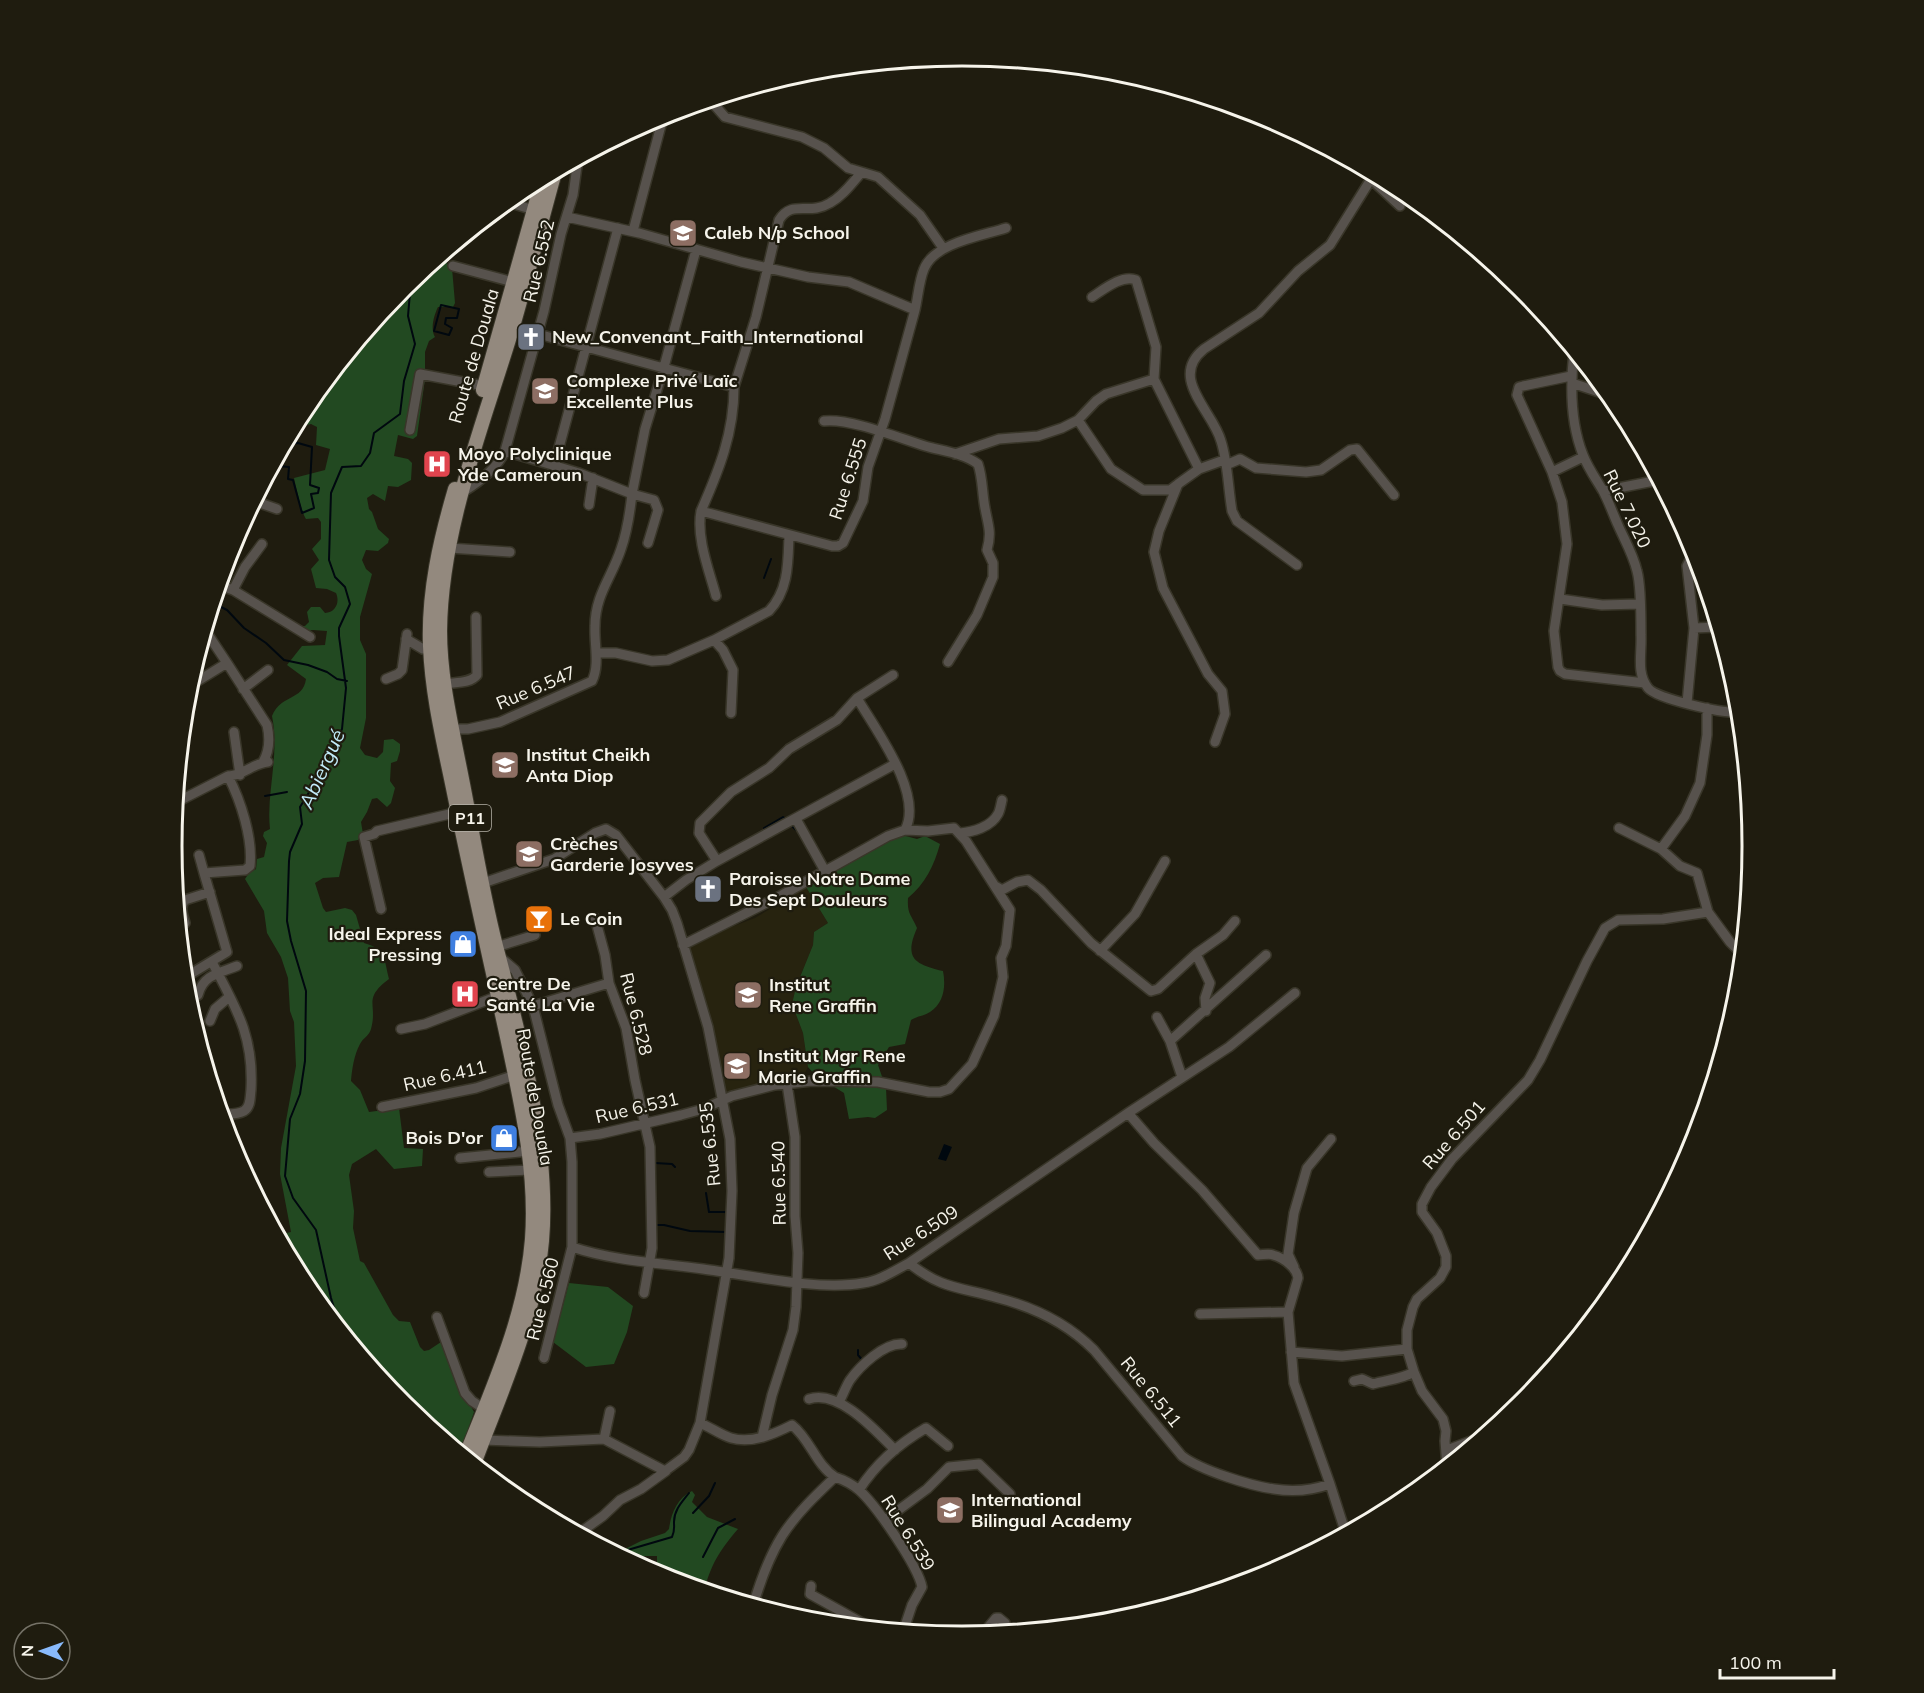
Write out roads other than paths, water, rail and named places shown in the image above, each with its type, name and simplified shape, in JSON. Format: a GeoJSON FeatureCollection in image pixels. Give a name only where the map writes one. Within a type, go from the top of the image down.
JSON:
{"type":"FeatureCollection","features":[{"type":"Feature","properties":{"kind":"main road","name":"P11"},"geometry":{"type":"LineString","coordinates":[[476,1457],[527,1322],[539,1265],[542,1231],[541,1162],[520,1042],[495,955],[444,684],[440,632],[442,592],[449,548],[463,492],[511,333],[552,183]]}},
{"type":"Feature","properties":{"kind":"main road","name":"Route de Douala"},"geometry":{"type":"LineString","coordinates":[[468,1450],[513,1331],[530,1260],[533,1206],[529,1151],[498,996],[495,955],[458,812],[435,698],[430,647],[432,594],[436,559],[442,534],[539,191]]}},
{"type":"Feature","properties":{"kind":"street"},"geometry":{"type":"LineString","coordinates":[[715,106],[725,117],[814,142],[848,168],[878,177],[920,215],[943,248],[1006,228]]}},
{"type":"Feature","properties":{"kind":"street"},"geometry":{"type":"LineString","coordinates":[[633,231],[660,126]]}},
{"type":"Feature","properties":{"kind":"street","name":"Rue 6.552"},"geometry":{"type":"LineString","coordinates":[[463,492],[487,474],[502,458],[505,451],[538,334],[573,195],[577,168]]}},
{"type":"Feature","properties":{"kind":"street"},"geometry":{"type":"LineString","coordinates":[[716,596],[702,536],[701,511],[714,484],[724,452],[734,410],[735,387],[756,317],[779,220],[785,212],[792,208],[808,210],[830,203],[842,195],[861,173]]}},
{"type":"Feature","properties":{"kind":"street"},"geometry":{"type":"LineString","coordinates":[[1297,565],[1237,521],[1232,511],[1221,441],[1197,399],[1191,381],[1191,366],[1196,356],[1259,313],[1298,271],[1329,245],[1370,182]]}},
{"type":"Feature","properties":{"kind":"street"},"geometry":{"type":"LineString","coordinates":[[1389,194],[1400,206]]}},
{"type":"Feature","properties":{"kind":"street"},"geometry":{"type":"LineString","coordinates":[[518,205],[534,210]]}},
{"type":"Feature","properties":{"kind":"street"},"geometry":{"type":"LineString","coordinates":[[567,217],[633,231],[768,268],[808,277],[849,282],[915,310]]}},
{"type":"Feature","properties":{"kind":"street"},"geometry":{"type":"LineString","coordinates":[[554,466],[618,228]]}},
{"type":"Feature","properties":{"kind":"street","name":"Rue 6.555"},"geometry":{"type":"LineString","coordinates":[[701,511],[832,546],[843,543],[862,501],[868,467],[881,431],[915,310],[924,269],[931,257],[943,248]]}},
{"type":"Feature","properties":{"kind":"street","name":"Rue 6.547"},"geometry":{"type":"LineString","coordinates":[[452,729],[477,728],[500,722],[588,684],[594,677],[596,653],[594,627],[597,601],[621,549],[645,429],[696,250]]}},
{"type":"Feature","properties":{"kind":"street"},"geometry":{"type":"LineString","coordinates":[[453,266],[513,282]]}},
{"type":"Feature","properties":{"kind":"street"},"geometry":{"type":"LineString","coordinates":[[1092,297],[1108,286],[1128,278],[1136,280],[1156,347],[1154,379],[1199,469]]}},
{"type":"Feature","properties":{"kind":"street"},"geometry":{"type":"LineString","coordinates":[[538,334],[735,387]]}},
{"type":"Feature","properties":{"kind":"street","name":"Rue 7.020"},"geometry":{"type":"LineString","coordinates":[[1573,362],[1573,413],[1583,457],[1603,491],[1632,552],[1638,575],[1640,670],[1645,683]]}},
{"type":"Feature","properties":{"kind":"street"},"geometry":{"type":"LineString","coordinates":[[410,430],[420,374],[484,386]]}},
{"type":"Feature","properties":{"kind":"street"},"geometry":{"type":"LineString","coordinates":[[955,454],[999,439],[1038,436],[1062,428],[1078,420],[1106,394],[1154,379]]}},
{"type":"Feature","properties":{"kind":"street"},"geometry":{"type":"LineString","coordinates":[[1594,389],[1572,380],[1523,386],[1517,390],[1516,395],[1552,472],[1562,502],[1567,544],[1554,631],[1560,671],[1565,674],[1645,683],[1649,690],[1659,696],[1719,711],[1731,712]]}},
{"type":"Feature","properties":{"kind":"street"},"geometry":{"type":"LineString","coordinates":[[824,421],[834,420],[881,431],[973,460],[978,464],[982,478],[984,507],[989,522],[990,538],[987,550],[993,563],[993,578],[977,615],[948,662]]}},
{"type":"Feature","properties":{"kind":"street"},"geometry":{"type":"LineString","coordinates":[[1078,420],[1111,469],[1143,490],[1170,490],[1199,469],[1240,459],[1256,468],[1321,470],[1350,450],[1357,449],[1394,495]]}},
{"type":"Feature","properties":{"kind":"street"},"geometry":{"type":"LineString","coordinates":[[505,451],[593,478],[632,494],[654,500],[658,510],[648,543]]}},
{"type":"Feature","properties":{"kind":"street"},"geometry":{"type":"LineString","coordinates":[[1552,472],[1583,457]]}},
{"type":"Feature","properties":{"kind":"street"},"geometry":{"type":"LineString","coordinates":[[589,505],[593,478]]}},
{"type":"Feature","properties":{"kind":"street"},"geometry":{"type":"LineString","coordinates":[[1603,491],[1652,481]]}},
{"type":"Feature","properties":{"kind":"street"},"geometry":{"type":"LineString","coordinates":[[1179,484],[1159,531],[1154,552],[1163,588],[1208,674],[1222,691],[1225,714],[1215,742]]}},
{"type":"Feature","properties":{"kind":"street"},"geometry":{"type":"LineString","coordinates":[[261,503],[277,509]]}},
{"type":"Feature","properties":{"kind":"street"},"geometry":{"type":"LineString","coordinates":[[596,653],[610,652],[652,662],[668,660],[714,640],[769,610],[778,598],[786,578],[789,535]]}},
{"type":"Feature","properties":{"kind":"street"},"geometry":{"type":"LineString","coordinates":[[232,590],[262,544]]}},
{"type":"Feature","properties":{"kind":"street"},"geometry":{"type":"LineString","coordinates":[[449,548],[510,552]]}},
{"type":"Feature","properties":{"kind":"street"},"geometry":{"type":"LineString","coordinates":[[1687,703],[1694,628],[1687,566],[1689,563]]}},
{"type":"Feature","properties":{"kind":"street"},"geometry":{"type":"LineString","coordinates":[[226,588],[310,637]]}},
{"type":"Feature","properties":{"kind":"street"},"geometry":{"type":"LineString","coordinates":[[1560,599],[1602,605],[1639,604]]}},
{"type":"Feature","properties":{"kind":"street"},"geometry":{"type":"LineString","coordinates":[[444,684],[469,681],[477,675],[476,617]]}},
{"type":"Feature","properties":{"kind":"street"},"geometry":{"type":"LineString","coordinates":[[1694,628],[1711,627]]}},
{"type":"Feature","properties":{"kind":"street"},"geometry":{"type":"LineString","coordinates":[[386,678],[399,674],[402,670],[406,636],[423,649],[430,647]]}},
{"type":"Feature","properties":{"kind":"street"},"geometry":{"type":"LineString","coordinates":[[183,799],[228,776],[240,774],[266,762],[268,751],[267,725],[210,638]]}},
{"type":"Feature","properties":{"kind":"street"},"geometry":{"type":"LineString","coordinates":[[714,640],[723,650],[734,670],[731,713]]}},
{"type":"Feature","properties":{"kind":"street"},"geometry":{"type":"LineString","coordinates":[[199,680],[226,663]]}},
{"type":"Feature","properties":{"kind":"street"},"geometry":{"type":"LineString","coordinates":[[243,689],[268,670]]}},
{"type":"Feature","properties":{"kind":"street"},"geometry":{"type":"LineString","coordinates":[[717,861],[699,833],[700,823],[731,792],[769,768],[789,748],[837,720],[857,698],[893,675]]}},
{"type":"Feature","properties":{"kind":"street"},"geometry":{"type":"LineString","coordinates":[[857,698],[904,780],[910,812],[905,830]]}},
{"type":"Feature","properties":{"kind":"street"},"geometry":{"type":"LineString","coordinates":[[1661,849],[1685,816],[1700,783],[1707,735],[1707,708]]}},
{"type":"Feature","properties":{"kind":"street"},"geometry":{"type":"LineString","coordinates":[[234,732],[240,774]]}},
{"type":"Feature","properties":{"kind":"street"},"geometry":{"type":"LineString","coordinates":[[664,897],[717,861],[895,764]]}},
{"type":"Feature","properties":{"kind":"street"},"geometry":{"type":"LineString","coordinates":[[204,873],[245,870],[250,866],[251,855],[244,815],[228,776]]}},
{"type":"Feature","properties":{"kind":"street"},"geometry":{"type":"LineString","coordinates":[[683,945],[782,895],[888,836],[905,830],[928,831],[954,828],[960,833],[975,832],[998,815],[1002,800]]}},
{"type":"Feature","properties":{"kind":"street"},"geometry":{"type":"LineString","coordinates":[[381,909],[364,837],[377,831],[458,812]]}},
{"type":"Feature","properties":{"kind":"street"},"geometry":{"type":"LineString","coordinates":[[796,819],[825,871]]}},
{"type":"Feature","properties":{"kind":"street"},"geometry":{"type":"LineString","coordinates":[[1619,828],[1661,849],[1680,866],[1697,873],[1707,912],[1736,948]]}},
{"type":"Feature","properties":{"kind":"street","name":"Rue 6.535"},"geometry":{"type":"LineString","coordinates":[[483,883],[554,859],[595,833],[606,829],[616,835],[645,870],[672,910],[708,1027],[729,1139],[730,1245],[700,1423],[689,1450],[666,1471],[641,1489],[620,1500],[585,1529]]}},
{"type":"Feature","properties":{"kind":"street","name":"Rue 6.531"},"geometry":{"type":"LineString","coordinates":[[570,1138],[600,1134],[703,1109],[776,1085],[812,1082],[878,1082],[929,1092],[949,1089],[972,1064],[994,1016],[1004,977],[1001,958],[1006,946],[1010,910],[960,833]]}},
{"type":"Feature","properties":{"kind":"street"},"geometry":{"type":"LineString","coordinates":[[192,973],[226,954],[228,948],[199,855]]}},
{"type":"Feature","properties":{"kind":"street"},"geometry":{"type":"LineString","coordinates":[[1100,951],[1135,914],[1165,861]]}},
{"type":"Feature","properties":{"kind":"street"},"geometry":{"type":"LineString","coordinates":[[995,886],[1002,890],[1017,882],[1028,880],[1100,951],[1151,991],[1158,989],[1196,954],[1223,935],[1235,921]]}},
{"type":"Feature","properties":{"kind":"street"},"geometry":{"type":"LineString","coordinates":[[183,902],[210,892]]}},
{"type":"Feature","properties":{"kind":"street","name":"Rue 6.501"},"geometry":{"type":"LineString","coordinates":[[1447,1458],[1443,1419],[1422,1391],[1407,1348],[1407,1330],[1417,1299],[1440,1278],[1446,1268],[1446,1256],[1440,1240],[1422,1212],[1422,1204],[1431,1187],[1452,1159],[1528,1080],[1536,1068],[1605,928],[1618,920],[1663,919],[1707,912]]}},
{"type":"Feature","properties":{"kind":"street","name":"Rue 6.528"},"geometry":{"type":"LineString","coordinates":[[595,918],[605,955],[609,983],[626,1028],[651,1161],[651,1261],[644,1293]]}},
{"type":"Feature","properties":{"kind":"street"},"geometry":{"type":"LineString","coordinates":[[535,935],[495,955],[515,970],[533,1006],[558,1105],[570,1138],[572,1247]]}},
{"type":"Feature","properties":{"kind":"street"},"geometry":{"type":"LineString","coordinates":[[1196,954],[1210,983],[1204,998],[1206,1011]]}},
{"type":"Feature","properties":{"kind":"street"},"geometry":{"type":"LineString","coordinates":[[1170,1041],[1266,955]]}},
{"type":"Feature","properties":{"kind":"street"},"geometry":{"type":"LineString","coordinates":[[212,962],[247,1036],[251,1066],[248,1106],[244,1111],[229,1113]]}},
{"type":"Feature","properties":{"kind":"street"},"geometry":{"type":"LineString","coordinates":[[198,995],[200,987],[207,978],[237,966]]}},
{"type":"Feature","properties":{"kind":"street"},"geometry":{"type":"LineString","coordinates":[[533,1006],[609,983]]}},
{"type":"Feature","properties":{"kind":"street","name":"Rue 6.509"},"geometry":{"type":"LineString","coordinates":[[572,1247],[589,1252],[796,1282],[861,1284],[888,1275],[1229,1047],[1295,993]]}},
{"type":"Feature","properties":{"kind":"street"},"geometry":{"type":"LineString","coordinates":[[210,1021],[215,1009],[229,996]]}},
{"type":"Feature","properties":{"kind":"street"},"geometry":{"type":"LineString","coordinates":[[401,1029],[425,1024],[498,996]]}},
{"type":"Feature","properties":{"kind":"street"},"geometry":{"type":"LineString","coordinates":[[1157,1017],[1170,1041],[1182,1077]]}},
{"type":"Feature","properties":{"kind":"street","name":"Rue 6.411"},"geometry":{"type":"LineString","coordinates":[[382,1107],[476,1088],[515,1075]]}},
{"type":"Feature","properties":{"kind":"street","name":"Rue 6.540"},"geometry":{"type":"LineString","coordinates":[[762,1437],[792,1330],[796,1307],[798,1253],[795,1216],[795,1137],[787,1084]]}},
{"type":"Feature","properties":{"kind":"street"},"geometry":{"type":"LineString","coordinates":[[1128,1113],[1154,1143],[1202,1190],[1258,1256],[1273,1254],[1294,1267]]}},
{"type":"Feature","properties":{"kind":"street"},"geometry":{"type":"LineString","coordinates":[[1331,1139],[1307,1168],[1294,1213],[1288,1254],[1298,1278],[1288,1312],[1294,1383],[1344,1527]]}},
{"type":"Feature","properties":{"kind":"street"},"geometry":{"type":"LineString","coordinates":[[460,1158],[529,1151]]}},
{"type":"Feature","properties":{"kind":"street"},"geometry":{"type":"LineString","coordinates":[[489,1172],[531,1170]]}},
{"type":"Feature","properties":{"kind":"street","name":"Rue 6.560"},"geometry":{"type":"LineString","coordinates":[[544,1358],[572,1247]]}},
{"type":"Feature","properties":{"kind":"street","name":"Rue 6.511"},"geometry":{"type":"LineString","coordinates":[[909,1263],[922,1274],[944,1286],[999,1298],[1027,1307],[1083,1339],[1182,1456],[1190,1462],[1227,1477],[1274,1490],[1319,1488],[1330,1484]]}},
{"type":"Feature","properties":{"kind":"street"},"geometry":{"type":"LineString","coordinates":[[1200,1314],[1288,1312]]}},
{"type":"Feature","properties":{"kind":"street"},"geometry":{"type":"LineString","coordinates":[[437,1317],[465,1393],[484,1409]]}},
{"type":"Feature","properties":{"kind":"street"},"geometry":{"type":"LineString","coordinates":[[839,1402],[850,1380],[878,1353],[891,1345],[902,1344]]}},
{"type":"Feature","properties":{"kind":"street"},"geometry":{"type":"LineString","coordinates":[[1291,1352],[1342,1356],[1407,1348]]}},
{"type":"Feature","properties":{"kind":"street"},"geometry":{"type":"LineString","coordinates":[[1354,1380],[1364,1379],[1373,1384],[1406,1377],[1414,1372]]}},
{"type":"Feature","properties":{"kind":"street"},"geometry":{"type":"LineString","coordinates":[[809,1399],[830,1398],[839,1402],[895,1450]]}},
{"type":"Feature","properties":{"kind":"street"},"geometry":{"type":"LineString","coordinates":[[604,1439],[610,1411]]}},
{"type":"Feature","properties":{"kind":"street"},"geometry":{"type":"LineString","coordinates":[[700,1423],[731,1438],[762,1437],[792,1425],[812,1448],[827,1472],[835,1477],[781,1537],[756,1599]]}},
{"type":"Feature","properties":{"kind":"street"},"geometry":{"type":"LineString","coordinates":[[860,1490],[868,1476],[895,1450],[926,1428],[948,1446]]}},
{"type":"Feature","properties":{"kind":"street"},"geometry":{"type":"LineString","coordinates":[[483,1440],[540,1442],[604,1439],[666,1471]]}},
{"type":"Feature","properties":{"kind":"street"},"geometry":{"type":"LineString","coordinates":[[1447,1450],[1464,1443]]}},
{"type":"Feature","properties":{"kind":"street"},"geometry":{"type":"LineString","coordinates":[[885,1520],[927,1489],[949,1467],[979,1464],[1010,1494]]}},
{"type":"Feature","properties":{"kind":"street","name":"Rue 6.539"},"geometry":{"type":"LineString","coordinates":[[835,1477],[860,1490],[885,1520],[918,1575],[922,1587],[912,1605],[906,1624]]}},
{"type":"Feature","properties":{"kind":"street"},"geometry":{"type":"LineString","coordinates":[[811,1586],[810,1594],[856,1619]]}},
{"type":"Feature","properties":{"kind":"street"},"geometry":{"type":"LineString","coordinates":[[989,1626],[996,1618],[1005,1623]]}},
{"type":"Feature","properties":{"kind":"waterway","name":"Abiergué"},"geometry":{"type":"LineString","coordinates":[[335,1311],[316,1230],[293,1198],[285,1176],[290,1119],[300,1094],[305,1061],[306,991],[287,921],[289,861],[290,852],[302,824],[300,807],[342,729],[346,688],[339,628],[350,604],[345,587],[335,577],[329,560],[331,493],[342,467],[361,466],[370,453],[374,433],[400,414],[404,381],[415,344],[408,316],[410,295]]}},
{"type":"Feature","properties":{"kind":"waterway"},"geometry":{"type":"LineString","coordinates":[[441,305],[459,309],[457,318],[446,318],[445,324],[452,328],[449,335],[434,331],[441,305]]}},
{"type":"Feature","properties":{"kind":"waterway"},"geometry":{"type":"LineString","coordinates":[[281,466],[289,467],[288,479],[293,480],[302,513],[314,508],[311,494],[318,493],[319,488],[310,485],[312,447],[294,443]]}},
{"type":"Feature","properties":{"kind":"waterway"},"geometry":{"type":"LineString","coordinates":[[764,578],[771,559]]}},
{"type":"Feature","properties":{"kind":"waterway"},"geometry":{"type":"LineString","coordinates":[[220,606],[227,610],[244,628],[266,643],[284,660],[308,665],[327,672],[337,679],[347,681]]}},
{"type":"Feature","properties":{"kind":"waterway"},"geometry":{"type":"LineString","coordinates":[[265,796],[287,792]]}},
{"type":"Feature","properties":{"kind":"waterway"},"geometry":{"type":"LineString","coordinates":[[764,828],[783,817],[786,819]]}},
{"type":"Feature","properties":{"kind":"waterway"},"geometry":{"type":"LineString","coordinates":[[790,824],[796,830]]}},
{"type":"Feature","properties":{"kind":"waterway"},"geometry":{"type":"LineString","coordinates":[[655,1163],[672,1164],[675,1167]]}},
{"type":"Feature","properties":{"kind":"waterway"},"geometry":{"type":"LineString","coordinates":[[706,1193],[709,1212],[725,1212]]}},
{"type":"Feature","properties":{"kind":"waterway"},"geometry":{"type":"LineString","coordinates":[[655,1225],[690,1231],[726,1232]]}},
{"type":"Feature","properties":{"kind":"waterway"},"geometry":{"type":"LineString","coordinates":[[858,1350],[858,1355],[864,1362]]}},
{"type":"Feature","properties":{"kind":"waterway"},"geometry":{"type":"LineString","coordinates":[[693,1513],[709,1496],[715,1483]]}},
{"type":"Feature","properties":{"kind":"waterway"},"geometry":{"type":"LineString","coordinates":[[626,1551],[672,1537],[675,1514],[689,1493]]}},
{"type":"Feature","properties":{"kind":"waterway"},"geometry":{"type":"LineString","coordinates":[[703,1557],[718,1528],[735,1519]]}},
{"type":"Feature","properties":{"kind":"place","name":"Caleb N/p School"},"geometry":{"type":"Point","coordinates":[683,233]}},
{"type":"Feature","properties":{"kind":"place","name":"New_Convenant_Faith_International"},"geometry":{"type":"Point","coordinates":[531,337]}},
{"type":"Feature","properties":{"kind":"place","name":"Complexe Privé Laïc Excellente Plus"},"geometry":{"type":"Point","coordinates":[545,391]}},
{"type":"Feature","properties":{"kind":"place","name":"Moyo Polyclinique Yde Cameroun"},"geometry":{"type":"Point","coordinates":[437,464]}},
{"type":"Feature","properties":{"kind":"place","name":"Institut Cheikh Anta Diop"},"geometry":{"type":"Point","coordinates":[505,765]}},
{"type":"Feature","properties":{"kind":"place","name":"Crèches Garderie Josyves"},"geometry":{"type":"Point","coordinates":[529,854]}},
{"type":"Feature","properties":{"kind":"place","name":"Paroisse Notre Dame Des Sept Douleurs"},"geometry":{"type":"Point","coordinates":[708,889]}},
{"type":"Feature","properties":{"kind":"place","name":"Le Coin"},"geometry":{"type":"Point","coordinates":[539,919]}},
{"type":"Feature","properties":{"kind":"place","name":"Ideal Express Pressing"},"geometry":{"type":"Point","coordinates":[463,944]}},
{"type":"Feature","properties":{"kind":"place","name":"Centre De Santé La Vie"},"geometry":{"type":"Point","coordinates":[465,994]}},
{"type":"Feature","properties":{"kind":"place","name":"Institut Rene Graffin"},"geometry":{"type":"Point","coordinates":[748,995]}},
{"type":"Feature","properties":{"kind":"place","name":"Institut Mgr Rene Marie Graffin"},"geometry":{"type":"Point","coordinates":[737,1066]}},
{"type":"Feature","properties":{"kind":"place","name":"Bois D'or"},"geometry":{"type":"Point","coordinates":[504,1138]}},
{"type":"Feature","properties":{"kind":"place","name":"International Bilingual Academy"},"geometry":{"type":"Point","coordinates":[950,1510]}}]}
